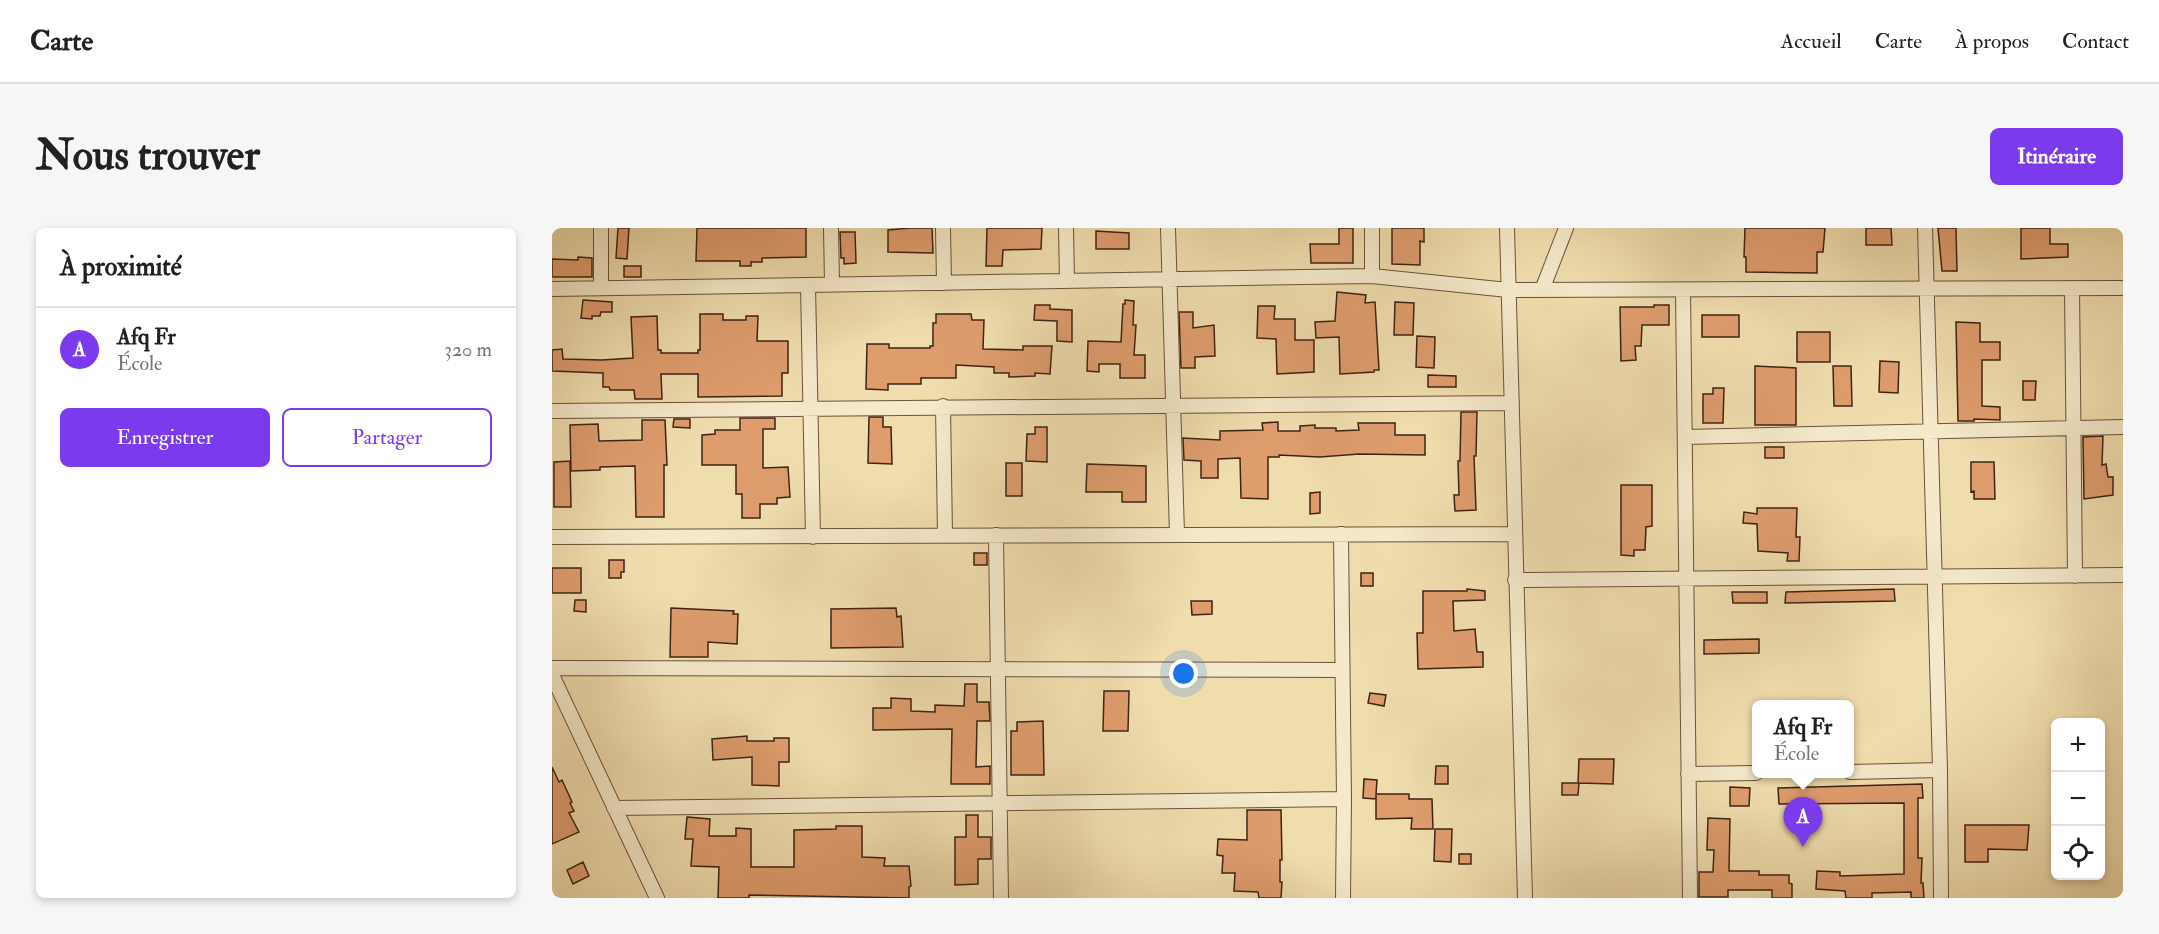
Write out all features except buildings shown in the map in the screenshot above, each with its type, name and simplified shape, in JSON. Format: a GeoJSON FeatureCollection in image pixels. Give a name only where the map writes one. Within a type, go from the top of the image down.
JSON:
{"type":"FeatureCollection","features":[{"type":"Feature","properties":{"kind":"street"},"geometry":{"type":"LineString","coordinates":[[601,228],[601,288]]}},
{"type":"Feature","properties":{"kind":"street"},"geometry":{"type":"LineString","coordinates":[[831,228],[832,284]]}},
{"type":"Feature","properties":{"kind":"street"},"geometry":{"type":"LineString","coordinates":[[943,228],[944,283]]}},
{"type":"Feature","properties":{"kind":"street"},"geometry":{"type":"LineString","coordinates":[[1066,228],[1067,280]]}},
{"type":"Feature","properties":{"kind":"street"},"geometry":{"type":"LineString","coordinates":[[1168,228],[1177,535]]}},
{"type":"Feature","properties":{"kind":"street"},"geometry":{"type":"LineString","coordinates":[[1372,228],[1372,276]]}},
{"type":"Feature","properties":{"kind":"street"},"geometry":{"type":"LineString","coordinates":[[1507,228],[1525,898]]}},
{"type":"Feature","properties":{"kind":"street"},"geometry":{"type":"LineString","coordinates":[[1542,290],[1566,228]]}},
{"type":"Feature","properties":{"kind":"street"},"geometry":{"type":"LineString","coordinates":[[1925,228],[1940,770],[1941,898]]}},
{"type":"Feature","properties":{"kind":"street"},"geometry":{"type":"LineString","coordinates":[[552,289],[1372,276],[1508,290],[2123,288]]}},
{"type":"Feature","properties":{"kind":"street"},"geometry":{"type":"LineString","coordinates":[[808,285],[813,537]]}},
{"type":"Feature","properties":{"kind":"street"},"geometry":{"type":"LineString","coordinates":[[2072,288],[2075,576]]}},
{"type":"Feature","properties":{"kind":"street"},"geometry":{"type":"LineString","coordinates":[[1683,290],[1690,898]]}},
{"type":"Feature","properties":{"kind":"street"},"geometry":{"type":"LineString","coordinates":[[552,411],[810,407],[1512,403]]}},
{"type":"Feature","properties":{"kind":"street"},"geometry":{"type":"LineString","coordinates":[[943,406],[945,535]]}},
{"type":"Feature","properties":{"kind":"street"},"geometry":{"type":"LineString","coordinates":[[1685,437],[2123,427]]}},
{"type":"Feature","properties":{"kind":"street"},"geometry":{"type":"LineString","coordinates":[[1341,534],[1343,898]]}},
{"type":"Feature","properties":{"kind":"street"},"geometry":{"type":"LineString","coordinates":[[552,537],[1514,534]]}},
{"type":"Feature","properties":{"kind":"street"},"geometry":{"type":"LineString","coordinates":[[996,535],[1000,898]]}},
{"type":"Feature","properties":{"kind":"street"},"geometry":{"type":"LineString","coordinates":[[1515,580],[2123,575]]}},
{"type":"Feature","properties":{"kind":"street"},"geometry":{"type":"LineString","coordinates":[[552,668],[1342,670]]}},
{"type":"Feature","properties":{"kind":"street"},"geometry":{"type":"LineString","coordinates":[[552,675],[657,898]]}},
{"type":"Feature","properties":{"kind":"street"},"geometry":{"type":"LineString","coordinates":[[1854,772],[1940,770]]}},
{"type":"Feature","properties":{"kind":"street"},"geometry":{"type":"LineString","coordinates":[[1688,774],[1752,773]]}},
{"type":"Feature","properties":{"kind":"street"},"geometry":{"type":"LineString","coordinates":[[614,808],[1344,799]]}},
{"type":"Feature","properties":{"kind":"place","name":"Afq Fr"},"geometry":{"type":"Point","coordinates":[1803,847]}}]}
